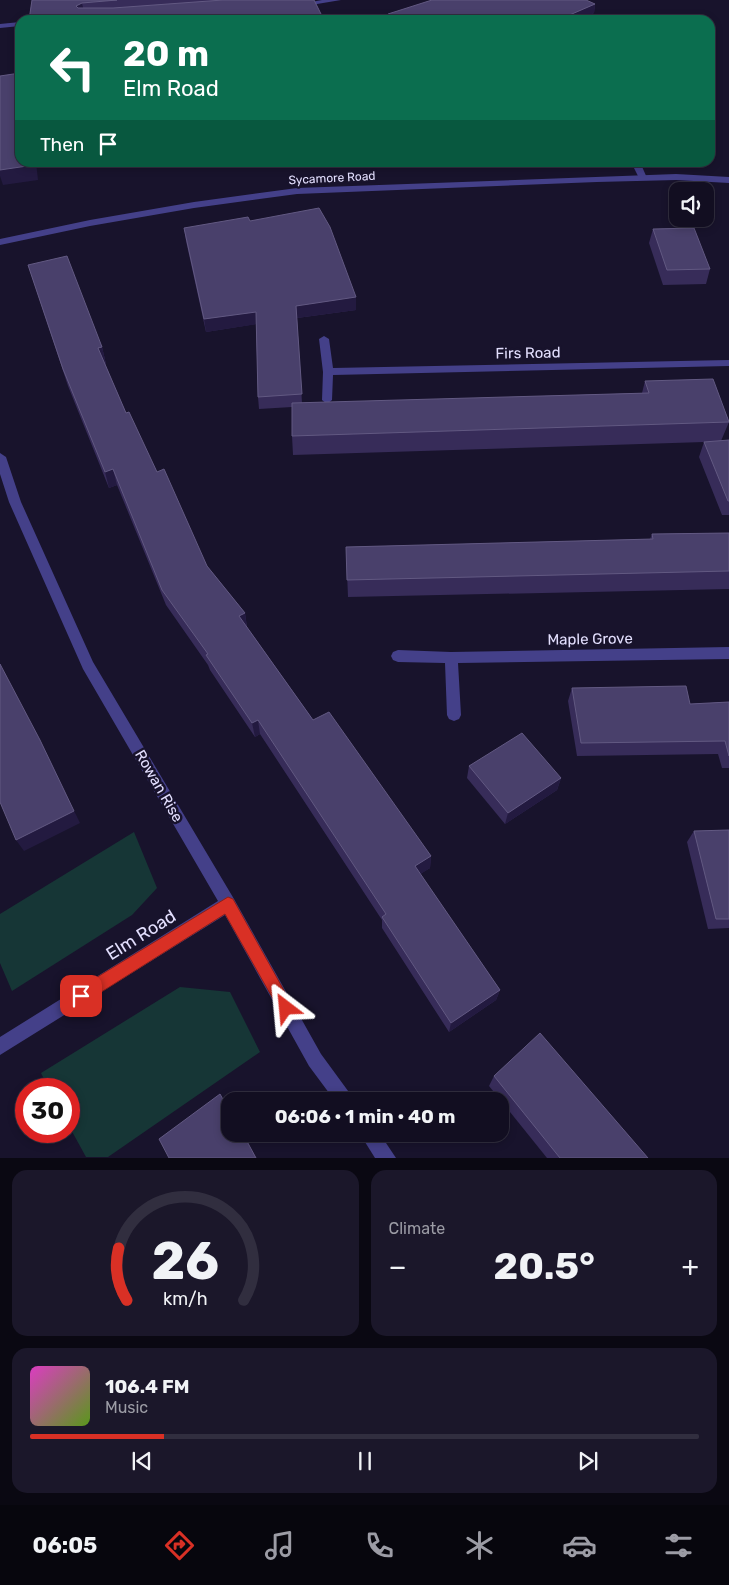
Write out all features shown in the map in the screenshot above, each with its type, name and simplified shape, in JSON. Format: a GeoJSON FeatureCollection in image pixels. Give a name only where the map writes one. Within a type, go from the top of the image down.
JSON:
{"type":"FeatureCollection","features":[{"type":"Feature","properties":{"kind":"street"},"geometry":{"type":"LineString","coordinates":[[289,6],[338,0]]}},
{"type":"Feature","properties":{"kind":"street"},"geometry":{"type":"LineString","coordinates":[[0,26],[15,24]]}},
{"type":"Feature","properties":{"kind":"street"},"geometry":{"type":"LineString","coordinates":[[638,167],[643,178]]}},
{"type":"Feature","properties":{"kind":"street","name":"Sycamore Road"},"geometry":{"type":"LineString","coordinates":[[0,242],[90,223],[194,205],[297,191],[676,177],[729,180]]}},
{"type":"Feature","properties":{"kind":"street"},"geometry":{"type":"LineString","coordinates":[[324,339],[328,372],[327,400]]}},
{"type":"Feature","properties":{"kind":"street","name":"Firs Road"},"geometry":{"type":"LineString","coordinates":[[328,372],[729,363]]}},
{"type":"Feature","properties":{"kind":"street","name":"Rowan Rise"},"geometry":{"type":"LineString","coordinates":[[0,457],[15,502],[88,665],[228,904],[315,1060],[338,1092]]}},
{"type":"Feature","properties":{"kind":"street","name":"Maple Grove"},"geometry":{"type":"LineString","coordinates":[[398,656],[451,658],[729,653]]}},
{"type":"Feature","properties":{"kind":"street"},"geometry":{"type":"LineString","coordinates":[[451,658],[454,716]]}},
{"type":"Feature","properties":{"kind":"street","name":"Elm Road"},"geometry":{"type":"LineString","coordinates":[[0,1047],[228,904]]}},
{"type":"Feature","properties":{"kind":"street"},"geometry":{"type":"LineString","coordinates":[[375,1142],[386,1158]]}},
{"type":"Feature","properties":{"kind":"green space"},"geometry":{"type":"Polygon","coordinates":[[[134,832],[157,888],[132,915],[12,991],[0,963],[0,914],[134,832]]]}},
{"type":"Feature","properties":{"kind":"green space"},"geometry":{"type":"Polygon","coordinates":[[[180,987],[230,992],[260,1052],[108,1157],[86,1157],[78,1143],[80,1143],[80,1078],[44,1078],[41,1073],[180,987]]]}},
{"type":"Feature","properties":{"kind":"building"},"geometry":{"type":"Polygon","coordinates":[[[32,0],[117,0],[82,3],[76,6],[78,8],[113,8],[223,0],[314,0],[322,15],[30,15],[32,0]]]}},
{"type":"Feature","properties":{"kind":"building"},"geometry":{"type":"Polygon","coordinates":[[[432,0],[586,0],[595,4],[570,15],[388,14],[432,0]]]}},
{"type":"Feature","properties":{"kind":"building"},"geometry":{"type":"Polygon","coordinates":[[[15,74],[15,167],[20,167],[0,170],[0,76],[15,74]]]}},
{"type":"Feature","properties":{"kind":"building"},"geometry":{"type":"Polygon","coordinates":[[[319,208],[330,227],[356,297],[296,306],[302,394],[258,397],[256,312],[204,319],[184,228],[248,217],[250,221],[319,208]]]}},
{"type":"Feature","properties":{"kind":"building"},"geometry":{"type":"Polygon","coordinates":[[[694,228],[710,269],[667,270],[653,229],[694,228]]]}},
{"type":"Feature","properties":{"kind":"building"},"geometry":{"type":"Polygon","coordinates":[[[67,256],[102,347],[98,348],[126,413],[129,412],[157,472],[164,469],[207,566],[245,613],[239,616],[313,720],[329,712],[431,856],[415,866],[500,990],[451,1023],[382,917],[386,914],[258,720],[252,723],[206,655],[208,654],[162,590],[113,469],[105,472],[63,369],[28,265],[67,256]]]}},
{"type":"Feature","properties":{"kind":"building"},"geometry":{"type":"Polygon","coordinates":[[[713,379],[729,422],[292,436],[292,403],[649,393],[645,381],[713,379]]]}},
{"type":"Feature","properties":{"kind":"building"},"geometry":{"type":"Polygon","coordinates":[[[729,440],[729,501],[728,501],[704,442],[729,440]]]}},
{"type":"Feature","properties":{"kind":"building"},"geometry":{"type":"Polygon","coordinates":[[[729,533],[729,571],[347,580],[346,547],[653,539],[652,534],[729,533]]]}},
{"type":"Feature","properties":{"kind":"building"},"geometry":{"type":"Polygon","coordinates":[[[0,664],[40,740],[74,811],[16,840],[0,802],[0,664]]]}},
{"type":"Feature","properties":{"kind":"building"},"geometry":{"type":"Polygon","coordinates":[[[686,686],[690,704],[729,702],[729,756],[725,741],[581,743],[572,688],[686,686]]]}},
{"type":"Feature","properties":{"kind":"building"},"geometry":{"type":"Polygon","coordinates":[[[522,733],[561,778],[508,813],[469,766],[522,733]]]}},
{"type":"Feature","properties":{"kind":"building"},"geometry":{"type":"Polygon","coordinates":[[[729,830],[729,919],[716,919],[694,831],[729,830]]]}},
{"type":"Feature","properties":{"kind":"building"},"geometry":{"type":"Polygon","coordinates":[[[540,1033],[648,1158],[560,1158],[509,1095],[509,1092],[507,1092],[494,1076],[540,1033]]]}},
{"type":"Feature","properties":{"kind":"building"},"geometry":{"type":"Polygon","coordinates":[[[220,1094],[221,1142],[247,1142],[256,1158],[169,1158],[159,1139],[220,1094]]]}},
{"type":"Feature","properties":{"kind":"route"},"geometry":{"type":"LineString","coordinates":[[81,996],[228,904],[286,1008]]}}]}
